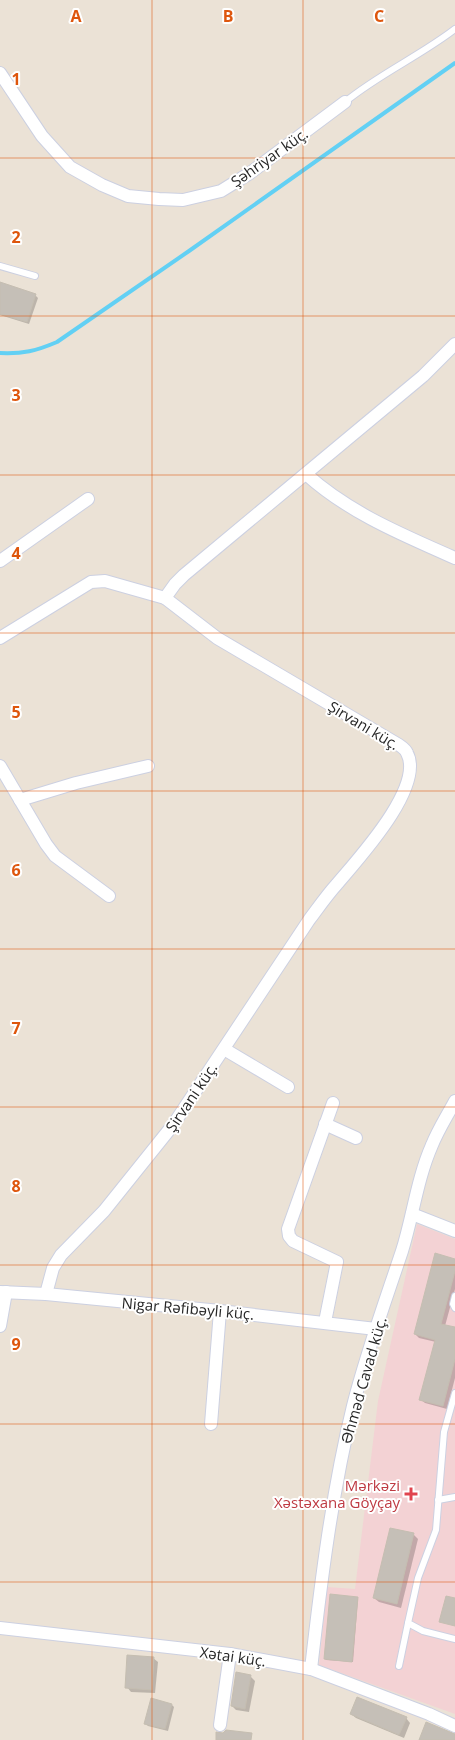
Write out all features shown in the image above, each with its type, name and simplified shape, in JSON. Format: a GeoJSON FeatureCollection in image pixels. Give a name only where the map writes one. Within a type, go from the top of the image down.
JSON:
{"type":"FeatureCollection","features":[{"type":"Feature","properties":{"kind":"street","name":"Şəhriyar küç."},"geometry":{"type":"LineString","coordinates":[[0,73],[42,136],[70,167],[128,196],[159,199],[183,200],[221,191],[250,173],[346,102]]}},
{"type":"Feature","properties":{"kind":"street"},"geometry":{"type":"LineString","coordinates":[[0,638],[91,582],[105,581],[165,598],[184,575],[423,376],[455,344]]}},
{"type":"Feature","properties":{"kind":"street"},"geometry":{"type":"LineString","coordinates":[[306,474],[323,490],[348,507],[407,537],[455,558]]}},
{"type":"Feature","properties":{"kind":"street"},"geometry":{"type":"LineString","coordinates":[[0,560],[88,499]]}},
{"type":"Feature","properties":{"kind":"street","name":"Şirvani küç."},"geometry":{"type":"LineString","coordinates":[[46,1294],[53,1268],[60,1256],[82,1231],[104,1211],[174,1125],[318,908],[388,820],[401,797],[410,773],[410,761],[407,752],[400,744],[217,638],[165,598]]}},
{"type":"Feature","properties":{"kind":"street"},"geometry":{"type":"LineString","coordinates":[[0,766],[55,856],[109,896]]}},
{"type":"Feature","properties":{"kind":"street"},"geometry":{"type":"LineString","coordinates":[[20,800],[76,783],[148,766]]}},
{"type":"Feature","properties":{"kind":"street"},"geometry":{"type":"LineString","coordinates":[[224,1049],[288,1087]]}},
{"type":"Feature","properties":{"kind":"street","name":"Əhməd Cavad küç."},"geometry":{"type":"LineString","coordinates":[[311,1668],[320,1591],[343,1451],[353,1405],[432,1144],[455,1101]]}},
{"type":"Feature","properties":{"kind":"street"},"geometry":{"type":"LineString","coordinates":[[325,1322],[337,1262],[293,1241],[289,1236],[288,1229],[333,1103]]}},
{"type":"Feature","properties":{"kind":"street"},"geometry":{"type":"LineString","coordinates":[[325,1124],[356,1138]]}},
{"type":"Feature","properties":{"kind":"street"},"geometry":{"type":"LineString","coordinates":[[412,1214],[455,1231]]}},
{"type":"Feature","properties":{"kind":"street"},"geometry":{"type":"LineString","coordinates":[[0,1326],[3,1292]]}},
{"type":"Feature","properties":{"kind":"street","name":"Nigar Rəfibəyli küç."},"geometry":{"type":"LineString","coordinates":[[3,1292],[46,1294],[220,1311],[376,1329]]}},
{"type":"Feature","properties":{"kind":"street"},"geometry":{"type":"LineString","coordinates":[[211,1424],[220,1311]]}},
{"type":"Feature","properties":{"kind":"street","name":"Xətai küç."},"geometry":{"type":"LineString","coordinates":[[0,1628],[230,1654],[311,1668],[455,1726]]}},
{"type":"Feature","properties":{"kind":"street"},"geometry":{"type":"LineString","coordinates":[[220,1725],[230,1654]]}},
{"type":"Feature","properties":{"kind":"lane"},"geometry":{"type":"LineString","coordinates":[[346,102],[356,93],[455,29]]}},
{"type":"Feature","properties":{"kind":"lane"},"geometry":{"type":"LineString","coordinates":[[0,266],[35,276]]}},
{"type":"Feature","properties":{"kind":"lane"},"geometry":{"type":"LineString","coordinates":[[455,1296],[453,1304],[455,1308]]}},
{"type":"Feature","properties":{"kind":"lane"},"geometry":{"type":"LineString","coordinates":[[398,1666],[418,1578],[436,1530],[444,1432],[455,1393]]}},
{"type":"Feature","properties":{"kind":"lane"},"geometry":{"type":"LineString","coordinates":[[438,1500],[455,1497]]}},
{"type":"Feature","properties":{"kind":"lane"},"geometry":{"type":"LineString","coordinates":[[408,1623],[423,1631],[455,1640]]}},
{"type":"Feature","properties":{"kind":"shaded area","name":"Mərkəzi Xəstəxana Göyçay"},"geometry":{"type":"Polygon","coordinates":[[[417,1224],[455,1239],[455,1714],[319,1665],[327,1587],[355,1589],[378,1401],[417,1224]]]}},
{"type":"Feature","properties":{"kind":"building"},"geometry":{"type":"Polygon","coordinates":[[[0,282],[36,294],[27,322],[0,314],[0,282]]]}},
{"type":"Feature","properties":{"kind":"building"},"geometry":{"type":"Polygon","coordinates":[[[435,1253],[455,1259],[455,1271],[441,1324],[455,1327],[455,1359],[443,1406],[419,1400],[435,1340],[414,1334],[435,1253]]]}},
{"type":"Feature","properties":{"kind":"building"},"geometry":{"type":"Polygon","coordinates":[[[390,1528],[414,1533],[397,1604],[373,1598],[390,1528]]]}},
{"type":"Feature","properties":{"kind":"building"},"geometry":{"type":"Polygon","coordinates":[[[330,1594],[358,1597],[352,1662],[324,1659],[330,1594]]]}},
{"type":"Feature","properties":{"kind":"building"},"geometry":{"type":"Polygon","coordinates":[[[446,1596],[455,1598],[455,1626],[439,1622],[446,1596]]]}},
{"type":"Feature","properties":{"kind":"building"},"geometry":{"type":"Polygon","coordinates":[[[127,1655],[154,1657],[152,1690],[125,1688],[127,1655]]]}},
{"type":"Feature","properties":{"kind":"building"},"geometry":{"type":"Polygon","coordinates":[[[236,1672],[251,1675],[245,1709],[231,1706],[236,1672]]]}},
{"type":"Feature","properties":{"kind":"building"},"geometry":{"type":"Polygon","coordinates":[[[357,1697],[407,1717],[399,1735],[350,1714],[357,1697]]]}},
{"type":"Feature","properties":{"kind":"building"},"geometry":{"type":"Polygon","coordinates":[[[151,1698],[172,1704],[165,1729],[144,1724],[151,1698]]]}},
{"type":"Feature","properties":{"kind":"building"},"geometry":{"type":"Polygon","coordinates":[[[426,1722],[455,1734],[455,1740],[419,1740],[426,1722]]]}},
{"type":"Feature","properties":{"kind":"building"},"geometry":{"type":"Polygon","coordinates":[[[226,1730],[252,1733],[251,1740],[216,1740],[216,1732],[223,1733],[226,1730]]]}},
{"type":"Feature","properties":{"kind":"waterway"},"geometry":{"type":"LineString","coordinates":[[0,353],[29,351],[57,342],[455,63]]}},
{"type":"Feature","properties":{"kind":"place","name":"Mərkəzi Xəstəxana Göyçay"},"geometry":{"type":"Point","coordinates":[411,1494]}}]}
